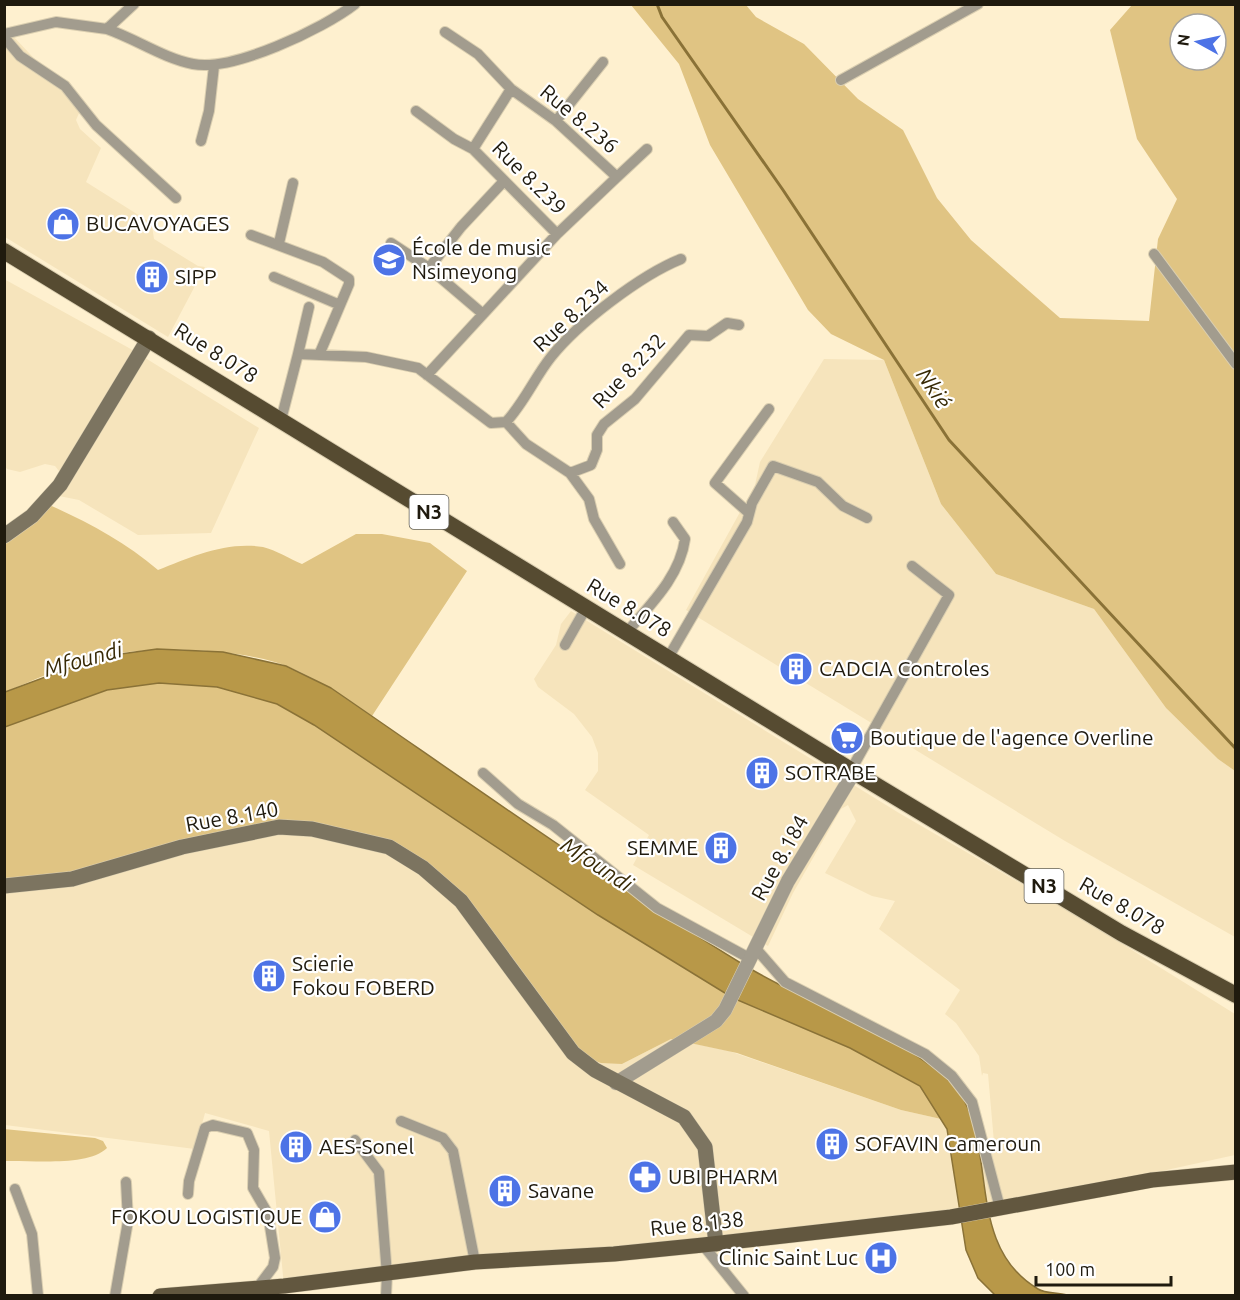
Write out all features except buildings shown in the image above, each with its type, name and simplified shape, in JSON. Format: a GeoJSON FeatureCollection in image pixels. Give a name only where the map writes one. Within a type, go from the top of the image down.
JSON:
{"type":"FeatureCollection","features":[{"type":"Feature","properties":{"kind":"highway","name":"Rue 8.078"},"geometry":{"type":"LineString","coordinates":[[4,251],[853,771],[1122,933],[1236,995]]}},
{"type":"Feature","properties":{"kind":"main road"},"geometry":{"type":"LineString","coordinates":[[4,536],[32,516],[60,485],[149,338]]}},
{"type":"Feature","properties":{"kind":"main road","name":"Rue 8.140"},"geometry":{"type":"LineString","coordinates":[[4,886],[72,879],[182,847],[279,827],[312,829],[351,836],[390,847],[423,868],[461,901],[573,1053],[616,1083],[684,1117],[705,1147],[709,1245]]}},
{"type":"Feature","properties":{"kind":"main road","name":"Rue 8.138"},"geometry":{"type":"LineString","coordinates":[[160,1296],[258,1287],[306,1289],[475,1262],[614,1254],[709,1245],[951,1217],[1152,1180],[1236,1172]]}},
{"type":"Feature","properties":{"kind":"street"},"geometry":{"type":"LineString","coordinates":[[107,29],[134,4]]}},
{"type":"Feature","properties":{"kind":"street"},"geometry":{"type":"LineString","coordinates":[[176,198],[96,125],[65,86],[20,56],[4,35],[56,22],[107,29],[178,61],[214,66],[243,59],[289,40],[355,4]]}},
{"type":"Feature","properties":{"kind":"street"},"geometry":{"type":"LineString","coordinates":[[841,80],[978,4]]}},
{"type":"Feature","properties":{"kind":"street","name":"Rue 8.236"},"geometry":{"type":"LineString","coordinates":[[427,375],[557,234],[617,177],[556,121],[511,89],[478,54],[445,32]]}},
{"type":"Feature","properties":{"kind":"street"},"geometry":{"type":"LineString","coordinates":[[556,121],[603,62]]}},
{"type":"Feature","properties":{"kind":"street"},"geometry":{"type":"LineString","coordinates":[[201,141],[209,111],[214,66]]}},
{"type":"Feature","properties":{"kind":"street","name":"Rue 8.239"},"geometry":{"type":"LineString","coordinates":[[511,89],[473,149],[557,234]]}},
{"type":"Feature","properties":{"kind":"street"},"geometry":{"type":"LineString","coordinates":[[416,111],[454,139],[473,149]]}},
{"type":"Feature","properties":{"kind":"street"},"geometry":{"type":"LineString","coordinates":[[617,177],[647,148]]}},
{"type":"Feature","properties":{"kind":"street"},"geometry":{"type":"LineString","coordinates":[[429,268],[461,227],[504,181]]}},
{"type":"Feature","properties":{"kind":"street"},"geometry":{"type":"LineString","coordinates":[[279,243],[293,183]]}},
{"type":"Feature","properties":{"kind":"street"},"geometry":{"type":"LineString","coordinates":[[251,235],[279,243],[323,262],[346,276],[350,284],[320,355]]}},
{"type":"Feature","properties":{"kind":"street"},"geometry":{"type":"LineString","coordinates":[[391,243],[429,268],[483,314]]}},
{"type":"Feature","properties":{"kind":"street"},"geometry":{"type":"LineString","coordinates":[[1154,254],[1236,364]]}},
{"type":"Feature","properties":{"kind":"street","name":"Rue 8.234"},"geometry":{"type":"LineString","coordinates":[[506,422],[554,354],[627,290],[659,268],[681,259]]}},
{"type":"Feature","properties":{"kind":"street"},"geometry":{"type":"LineString","coordinates":[[274,277],[340,305]]}},
{"type":"Feature","properties":{"kind":"street"},"geometry":{"type":"LineString","coordinates":[[281,420],[309,307]]}},
{"type":"Feature","properties":{"kind":"street","name":"Rue 8.232"},"geometry":{"type":"LineString","coordinates":[[570,473],[591,465],[597,450],[597,435],[604,424],[635,399],[689,335],[708,336],[727,323],[739,325]]}},
{"type":"Feature","properties":{"kind":"street"},"geometry":{"type":"LineString","coordinates":[[298,354],[366,357],[418,368],[491,423],[506,422],[526,444],[570,473],[589,499],[594,519],[620,564]]}},
{"type":"Feature","properties":{"kind":"street"},"geometry":{"type":"LineString","coordinates":[[749,513],[715,483],[769,409]]}},
{"type":"Feature","properties":{"kind":"street"},"geometry":{"type":"LineString","coordinates":[[668,658],[773,466],[818,482],[843,506],[867,518]]}},
{"type":"Feature","properties":{"kind":"street"},"geometry":{"type":"LineString","coordinates":[[627,632],[668,582],[681,559],[685,539],[673,522]]}},
{"type":"Feature","properties":{"kind":"street"},"geometry":{"type":"LineString","coordinates":[[853,771],[949,595],[912,566]]}},
{"type":"Feature","properties":{"kind":"street"},"geometry":{"type":"LineString","coordinates":[[565,645],[586,608]]}},
{"type":"Feature","properties":{"kind":"street","name":"Rue 8.184"},"geometry":{"type":"LineString","coordinates":[[616,1083],[716,1021],[733,998],[788,881],[853,771]]}},
{"type":"Feature","properties":{"kind":"street"},"geometry":{"type":"LineString","coordinates":[[483,772],[518,804],[553,825],[657,908],[751,959],[785,982],[926,1053],[952,1076],[972,1102],[997,1209]]}},
{"type":"Feature","properties":{"kind":"street"},"geometry":{"type":"LineString","coordinates":[[401,1121],[443,1138],[453,1151],[475,1262]]}},
{"type":"Feature","properties":{"kind":"street"},"geometry":{"type":"LineString","coordinates":[[188,1194],[189,1181],[206,1128],[213,1125],[247,1133],[254,1150],[253,1188],[268,1214],[275,1258],[273,1267],[258,1287]]}},
{"type":"Feature","properties":{"kind":"street"},"geometry":{"type":"LineString","coordinates":[[355,1140],[379,1172],[387,1275],[386,1296]]}},
{"type":"Feature","properties":{"kind":"street"},"geometry":{"type":"LineString","coordinates":[[115,1296],[128,1221],[126,1182]]}},
{"type":"Feature","properties":{"kind":"street"},"geometry":{"type":"LineString","coordinates":[[15,1189],[32,1234],[38,1296]]}},
{"type":"Feature","properties":{"kind":"street"},"geometry":{"type":"LineString","coordinates":[[709,1245],[744,1296]]}},
{"type":"Feature","properties":{"kind":"shaded area"},"geometry":{"type":"Polygon","coordinates":[[[631,5],[746,5],[756,17],[804,44],[858,99],[903,130],[937,198],[971,240],[1060,318],[1149,321],[1158,239],[1177,199],[1137,139],[1110,30],[1132,5],[1235,5],[1235,771],[1218,759],[1166,708],[1094,609],[996,574],[941,504],[884,360],[831,334],[808,310],[710,145],[679,64],[631,5]]]}},
{"type":"Feature","properties":{"kind":"shaded area"},"geometry":{"type":"Polygon","coordinates":[[[4,34],[13,36],[80,111],[76,120],[80,129],[101,148],[86,182],[148,221],[152,226],[154,239],[198,266],[205,267],[168,337],[5,237],[4,34]]]}},
{"type":"Feature","properties":{"kind":"shaded area"},"geometry":{"type":"Polygon","coordinates":[[[4,279],[129,348],[259,428],[211,533],[138,535],[79,500],[59,496],[59,471],[55,466],[45,464],[20,472],[7,469],[4,465],[4,279]]]}},
{"type":"Feature","properties":{"kind":"shaded area"},"geometry":{"type":"Polygon","coordinates":[[[824,359],[884,360],[941,504],[996,574],[1094,609],[1166,708],[1218,759],[1235,771],[1235,937],[1065,841],[686,610],[755,485],[760,462],[824,359]]]}},
{"type":"Feature","properties":{"kind":"shaded area"},"geometry":{"type":"Polygon","coordinates":[[[45,503],[104,532],[158,570],[209,551],[236,546],[263,547],[302,564],[356,534],[382,534],[430,543],[467,571],[372,716],[332,689],[289,667],[247,656],[195,650],[143,651],[99,657],[63,668],[5,692],[5,536],[45,503]]]}},
{"type":"Feature","properties":{"kind":"shaded area"},"geometry":{"type":"Polygon","coordinates":[[[571,611],[899,813],[1082,919],[1235,1014],[1235,1155],[1162,1171],[953,1209],[284,1286],[269,1131],[205,1113],[195,1149],[5,1125],[5,886],[248,832],[351,836],[423,868],[622,1064],[671,1039],[729,1051],[901,1110],[941,1119],[965,1128],[991,1143],[994,1142],[988,1074],[983,1073],[982,1076],[979,1056],[956,1023],[945,1014],[960,990],[879,929],[895,901],[872,896],[825,873],[856,821],[848,805],[841,809],[793,893],[768,946],[633,865],[649,835],[585,790],[598,771],[598,753],[592,737],[574,714],[538,687],[534,679],[556,645],[561,624],[571,611]]]}},
{"type":"Feature","properties":{"kind":"shaded area"},"geometry":{"type":"Polygon","coordinates":[[[157,649],[223,652],[286,666],[331,688],[691,932],[769,979],[873,1030],[922,1059],[945,1077],[963,1099],[974,1125],[989,1214],[998,1243],[1013,1268],[1041,1291],[1067,1295],[995,1295],[978,1278],[966,1250],[947,1129],[920,1086],[850,1048],[733,998],[598,915],[314,725],[277,704],[217,687],[159,683],[107,690],[5,727],[5,692],[99,657],[157,649]]]}},
{"type":"Feature","properties":{"kind":"shaded area"},"geometry":{"type":"Polygon","coordinates":[[[159,683],[217,687],[277,704],[314,725],[598,915],[733,998],[850,1048],[920,1086],[941,1119],[901,1110],[737,1053],[671,1039],[622,1064],[601,1063],[573,1053],[461,901],[390,847],[279,827],[72,879],[5,886],[5,727],[107,690],[159,683]]]}},
{"type":"Feature","properties":{"kind":"shaded area"},"geometry":{"type":"Polygon","coordinates":[[[4,1129],[95,1138],[103,1141],[107,1148],[87,1158],[73,1160],[5,1161],[4,1129]]]}},
{"type":"Feature","properties":{"kind":"waterway","name":"Nkié"},"geometry":{"type":"LineString","coordinates":[[657,4],[662,17],[783,190],[949,440],[1236,749]]}},
{"type":"Feature","properties":{"kind":"place","name":"BUCAVOYAGES"},"geometry":{"type":"Point","coordinates":[63,224]}},
{"type":"Feature","properties":{"kind":"place","name":"École de music Nsimeyong"},"geometry":{"type":"Point","coordinates":[389,260]}},
{"type":"Feature","properties":{"kind":"place","name":"SIPP"},"geometry":{"type":"Point","coordinates":[152,277]}},
{"type":"Feature","properties":{"kind":"place","name":"CADCIA Controles"},"geometry":{"type":"Point","coordinates":[796,669]}},
{"type":"Feature","properties":{"kind":"place","name":"Boutique de l'agence Overline"},"geometry":{"type":"Point","coordinates":[847,738]}},
{"type":"Feature","properties":{"kind":"place","name":"SOTRABE"},"geometry":{"type":"Point","coordinates":[762,773]}},
{"type":"Feature","properties":{"kind":"place","name":"SEMME"},"geometry":{"type":"Point","coordinates":[721,848]}},
{"type":"Feature","properties":{"kind":"place","name":"Scierie Fokou FOBERD"},"geometry":{"type":"Point","coordinates":[269,976]}},
{"type":"Feature","properties":{"kind":"place","name":"SOFAVIN Cameroun"},"geometry":{"type":"Point","coordinates":[832,1144]}},
{"type":"Feature","properties":{"kind":"place","name":"AES-Sonel"},"geometry":{"type":"Point","coordinates":[296,1147]}},
{"type":"Feature","properties":{"kind":"place","name":"UBI PHARM"},"geometry":{"type":"Point","coordinates":[645,1177]}},
{"type":"Feature","properties":{"kind":"place","name":"Savane"},"geometry":{"type":"Point","coordinates":[505,1191]}},
{"type":"Feature","properties":{"kind":"place","name":"FOKOU LOGISTIQUE"},"geometry":{"type":"Point","coordinates":[325,1217]}},
{"type":"Feature","properties":{"kind":"place","name":"Clinic Saint Luc"},"geometry":{"type":"Point","coordinates":[881,1258]}},
{"type":"Feature","properties":{"kind":"water label","name":"Mfoundi"},"geometry":{"type":"Point","coordinates":[83,659]}},
{"type":"Feature","properties":{"kind":"water label","name":"Mfoundi"},"geometry":{"type":"Point","coordinates":[597,864]}}]}
